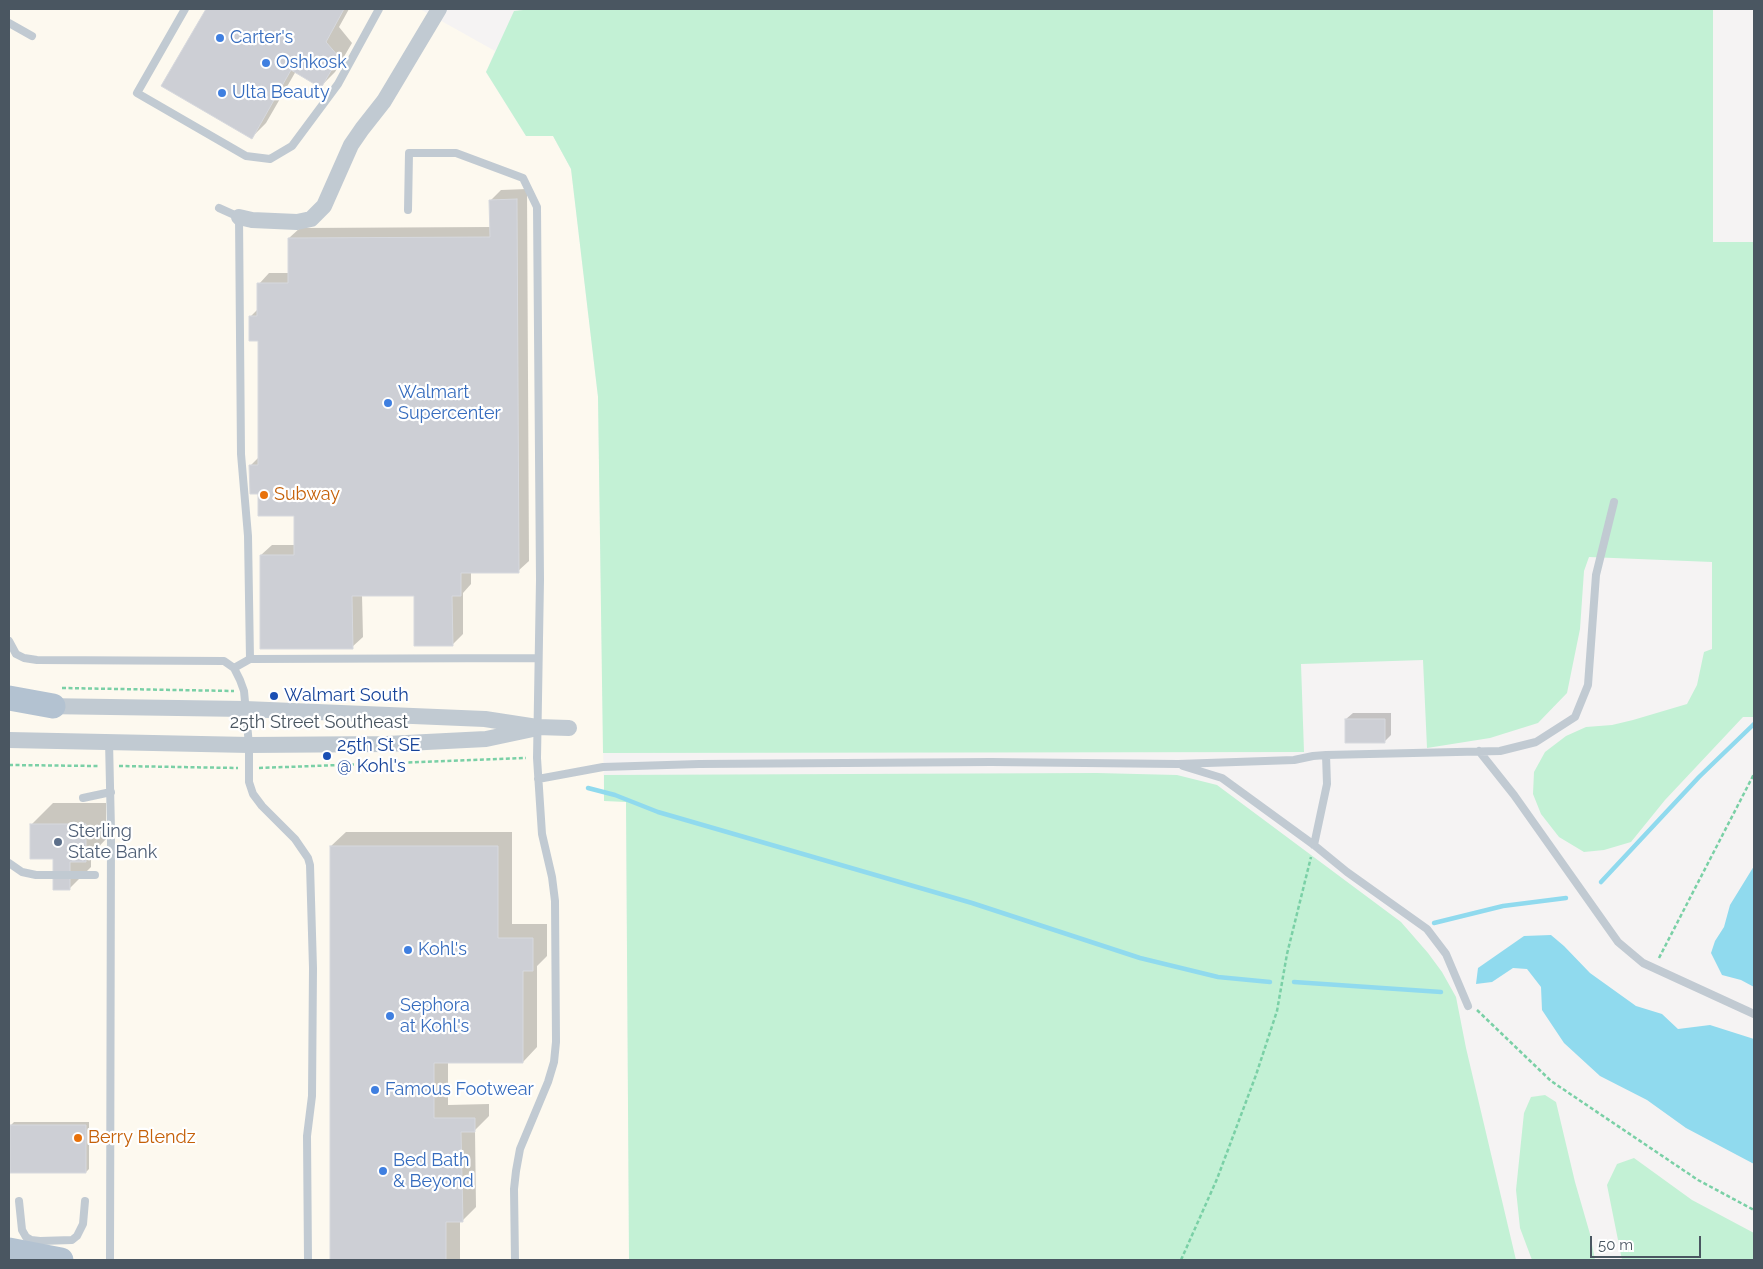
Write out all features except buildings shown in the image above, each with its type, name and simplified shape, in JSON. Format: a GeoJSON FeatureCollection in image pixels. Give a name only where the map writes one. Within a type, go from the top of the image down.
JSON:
{"type":"FeatureCollection","features":[{"type":"Feature","properties":{"kind":"main road"},"geometry":{"type":"LineString","coordinates":[[9,698],[57,697]]}},
{"type":"Feature","properties":{"kind":"main road"},"geometry":{"type":"LineString","coordinates":[[9,1250],[61,1260]]}},
{"type":"Feature","properties":{"kind":"street"},"geometry":{"type":"LineString","coordinates":[[238,217],[252,220],[297,222],[311,219],[324,206],[351,145],[384,101],[439,9]]}},
{"type":"Feature","properties":{"kind":"street","name":"25th Street Southeast"},"geometry":{"type":"LineString","coordinates":[[9,706],[57,697],[245,709],[485,719],[537,727],[569,728]]}},
{"type":"Feature","properties":{"kind":"street","name":"25th Street Southeast"},"geometry":{"type":"LineString","coordinates":[[9,740],[387,744],[486,739],[537,727]]}},
{"type":"Feature","properties":{"kind":"lane"},"geometry":{"type":"LineString","coordinates":[[185,9],[137,93],[246,156],[270,159],[292,146],[333,90],[379,9]]}},
{"type":"Feature","properties":{"kind":"lane"},"geometry":{"type":"LineString","coordinates":[[9,23],[32,36]]}},
{"type":"Feature","properties":{"kind":"lane"},"geometry":{"type":"LineString","coordinates":[[408,210],[409,153],[456,153],[523,178],[537,207],[540,580],[537,758],[542,834],[552,876],[554,901],[556,1042],[554,1062],[548,1082],[520,1149],[514,1189],[515,1260]]}},
{"type":"Feature","properties":{"kind":"lane"},"geometry":{"type":"LineString","coordinates":[[219,208],[238,217],[241,454],[248,536],[250,659]]}},
{"type":"Feature","properties":{"kind":"lane"},"geometry":{"type":"LineString","coordinates":[[538,780],[603,767],[699,764],[981,762],[1178,764],[1294,760],[1326,755],[1500,751],[1536,742],[1574,717],[1588,685],[1596,575],[1614,502]]}},
{"type":"Feature","properties":{"kind":"lane"},"geometry":{"type":"LineString","coordinates":[[9,641],[16,654],[24,658],[37,660],[224,660],[234,668],[244,691],[249,744],[249,782],[253,794],[262,806],[295,839],[308,858],[310,865],[313,968],[312,1096],[307,1136],[308,1260]]}},
{"type":"Feature","properties":{"kind":"lane"},"geometry":{"type":"LineString","coordinates":[[234,668],[250,659],[538,658]]}},
{"type":"Feature","properties":{"kind":"lane"},"geometry":{"type":"LineString","coordinates":[[109,741],[111,792],[110,1260]]}},
{"type":"Feature","properties":{"kind":"lane"},"geometry":{"type":"LineString","coordinates":[[1479,751],[1514,794],[1618,942],[1643,963],[1754,1014]]}},
{"type":"Feature","properties":{"kind":"lane"},"geometry":{"type":"LineString","coordinates":[[1314,846],[1327,784],[1326,755]]}},
{"type":"Feature","properties":{"kind":"lane"},"geometry":{"type":"LineString","coordinates":[[1178,764],[1222,778],[1427,929],[1446,954],[1468,1006]]}},
{"type":"Feature","properties":{"kind":"lane"},"geometry":{"type":"LineString","coordinates":[[84,798],[111,792]]}},
{"type":"Feature","properties":{"kind":"lane"},"geometry":{"type":"LineString","coordinates":[[9,863],[22,872],[36,875],[94,874]]}},
{"type":"Feature","properties":{"kind":"lane"},"geometry":{"type":"LineString","coordinates":[[19,1201],[22,1230],[26,1237],[31,1240],[40,1241],[72,1240],[77,1236],[83,1224],[86,1201]]}},
{"type":"Feature","properties":{"kind":"lane"},"geometry":{"type":"LineString","coordinates":[[50,1260],[66,1260]]}},
{"type":"Feature","properties":{"kind":"path"},"geometry":{"type":"LineString","coordinates":[[57,697],[244,691]]}},
{"type":"Feature","properties":{"kind":"path"},"geometry":{"type":"LineString","coordinates":[[9,765],[249,768],[537,758]]}},
{"type":"Feature","properties":{"kind":"path"},"geometry":{"type":"LineString","coordinates":[[1652,967],[1662,953],[1754,774]]}},
{"type":"Feature","properties":{"kind":"path"},"geometry":{"type":"LineString","coordinates":[[1181,1260],[1217,1180],[1256,1075],[1276,1011],[1287,954],[1314,846]]}},
{"type":"Feature","properties":{"kind":"path"},"geometry":{"type":"LineString","coordinates":[[1468,1006],[1480,1012],[1551,1081],[1698,1180],[1754,1210]]}},
{"type":"Feature","properties":{"kind":"shaded area"},"geometry":{"type":"Polygon","coordinates":[[[9,9],[420,9],[495,51],[486,72],[526,136],[553,136],[571,169],[598,397],[604,801],[626,801],[629,1260],[9,1260],[9,9]]]}},
{"type":"Feature","properties":{"kind":"green space"},"geometry":{"type":"Polygon","coordinates":[[[532,9],[1713,9],[1713,242],[1754,242],[1754,717],[1743,717],[1665,800],[1631,842],[1604,850],[1584,852],[1559,837],[1541,814],[1533,794],[1534,772],[1545,752],[1566,736],[1586,727],[1612,725],[1687,704],[1697,685],[1704,652],[1712,649],[1712,562],[1589,557],[1584,571],[1580,629],[1567,693],[1538,723],[1490,738],[1427,748],[1423,660],[1301,664],[1304,752],[603,753],[598,397],[571,169],[553,136],[526,136],[486,72],[514,11],[532,9]]]}},
{"type":"Feature","properties":{"kind":"green space"},"geometry":{"type":"Polygon","coordinates":[[[1097,773],[1177,775],[1217,785],[1401,922],[1428,953],[1442,972],[1456,997],[1466,1048],[1516,1260],[629,1260],[626,802],[604,801],[604,775],[1097,773]]]}},
{"type":"Feature","properties":{"kind":"green space"},"geometry":{"type":"Polygon","coordinates":[[[1545,1095],[1556,1102],[1595,1260],[1532,1260],[1520,1228],[1516,1190],[1524,1113],[1531,1097],[1545,1095]]]}},
{"type":"Feature","properties":{"kind":"green space"},"geometry":{"type":"Polygon","coordinates":[[[1634,1158],[1692,1200],[1754,1233],[1754,1260],[1622,1260],[1607,1185],[1617,1164],[1634,1158]]]}},
{"type":"Feature","properties":{"kind":"water"},"geometry":{"type":"Polygon","coordinates":[[[1754,866],[1754,987],[1741,980],[1722,975],[1711,953],[1715,941],[1724,927],[1730,905],[1754,866]]]}},
{"type":"Feature","properties":{"kind":"water"},"geometry":{"type":"Polygon","coordinates":[[[1551,935],[1590,973],[1636,1006],[1662,1014],[1678,1029],[1710,1025],[1754,1039],[1754,1164],[1686,1128],[1647,1100],[1600,1076],[1564,1043],[1542,1010],[1541,987],[1527,969],[1513,968],[1492,982],[1476,984],[1478,968],[1524,936],[1551,935]]]}},
{"type":"Feature","properties":{"kind":"waterway"},"geometry":{"type":"LineString","coordinates":[[1601,882],[1699,777],[1754,724]]}},
{"type":"Feature","properties":{"kind":"waterway"},"geometry":{"type":"LineString","coordinates":[[588,788],[615,795],[658,812],[972,903],[1140,958],[1218,977],[1270,982]]}},
{"type":"Feature","properties":{"kind":"waterway"},"geometry":{"type":"LineString","coordinates":[[1434,923],[1503,906],[1566,898]]}},
{"type":"Feature","properties":{"kind":"waterway"},"geometry":{"type":"LineString","coordinates":[[1294,982],[1441,992]]}},
{"type":"Feature","properties":{"kind":"place","name":"Carter's"},"geometry":{"type":"Point","coordinates":[220,38]}},
{"type":"Feature","properties":{"kind":"place","name":"Oshkosk"},"geometry":{"type":"Point","coordinates":[266,63]}},
{"type":"Feature","properties":{"kind":"place","name":"Ulta Beauty"},"geometry":{"type":"Point","coordinates":[222,93]}},
{"type":"Feature","properties":{"kind":"place","name":"Walmart Supercenter"},"geometry":{"type":"Point","coordinates":[388,403]}},
{"type":"Feature","properties":{"kind":"place","name":"Subway"},"geometry":{"type":"Point","coordinates":[264,495]}},
{"type":"Feature","properties":{"kind":"place","name":"Walmart South"},"geometry":{"type":"Point","coordinates":[274,696]}},
{"type":"Feature","properties":{"kind":"place","name":"25th St SE @ Kohl's"},"geometry":{"type":"Point","coordinates":[327,756]}},
{"type":"Feature","properties":{"kind":"place","name":"Sterling State Bank"},"geometry":{"type":"Point","coordinates":[58,842]}},
{"type":"Feature","properties":{"kind":"place","name":"Kohl's"},"geometry":{"type":"Point","coordinates":[408,950]}},
{"type":"Feature","properties":{"kind":"place","name":"Sephora at Kohl's"},"geometry":{"type":"Point","coordinates":[390,1016]}},
{"type":"Feature","properties":{"kind":"place","name":"Famous Footwear"},"geometry":{"type":"Point","coordinates":[375,1090]}},
{"type":"Feature","properties":{"kind":"place","name":"Berry Blendz"},"geometry":{"type":"Point","coordinates":[78,1138]}},
{"type":"Feature","properties":{"kind":"place","name":"Bed Bath & Beyond"},"geometry":{"type":"Point","coordinates":[383,1171]}}]}
